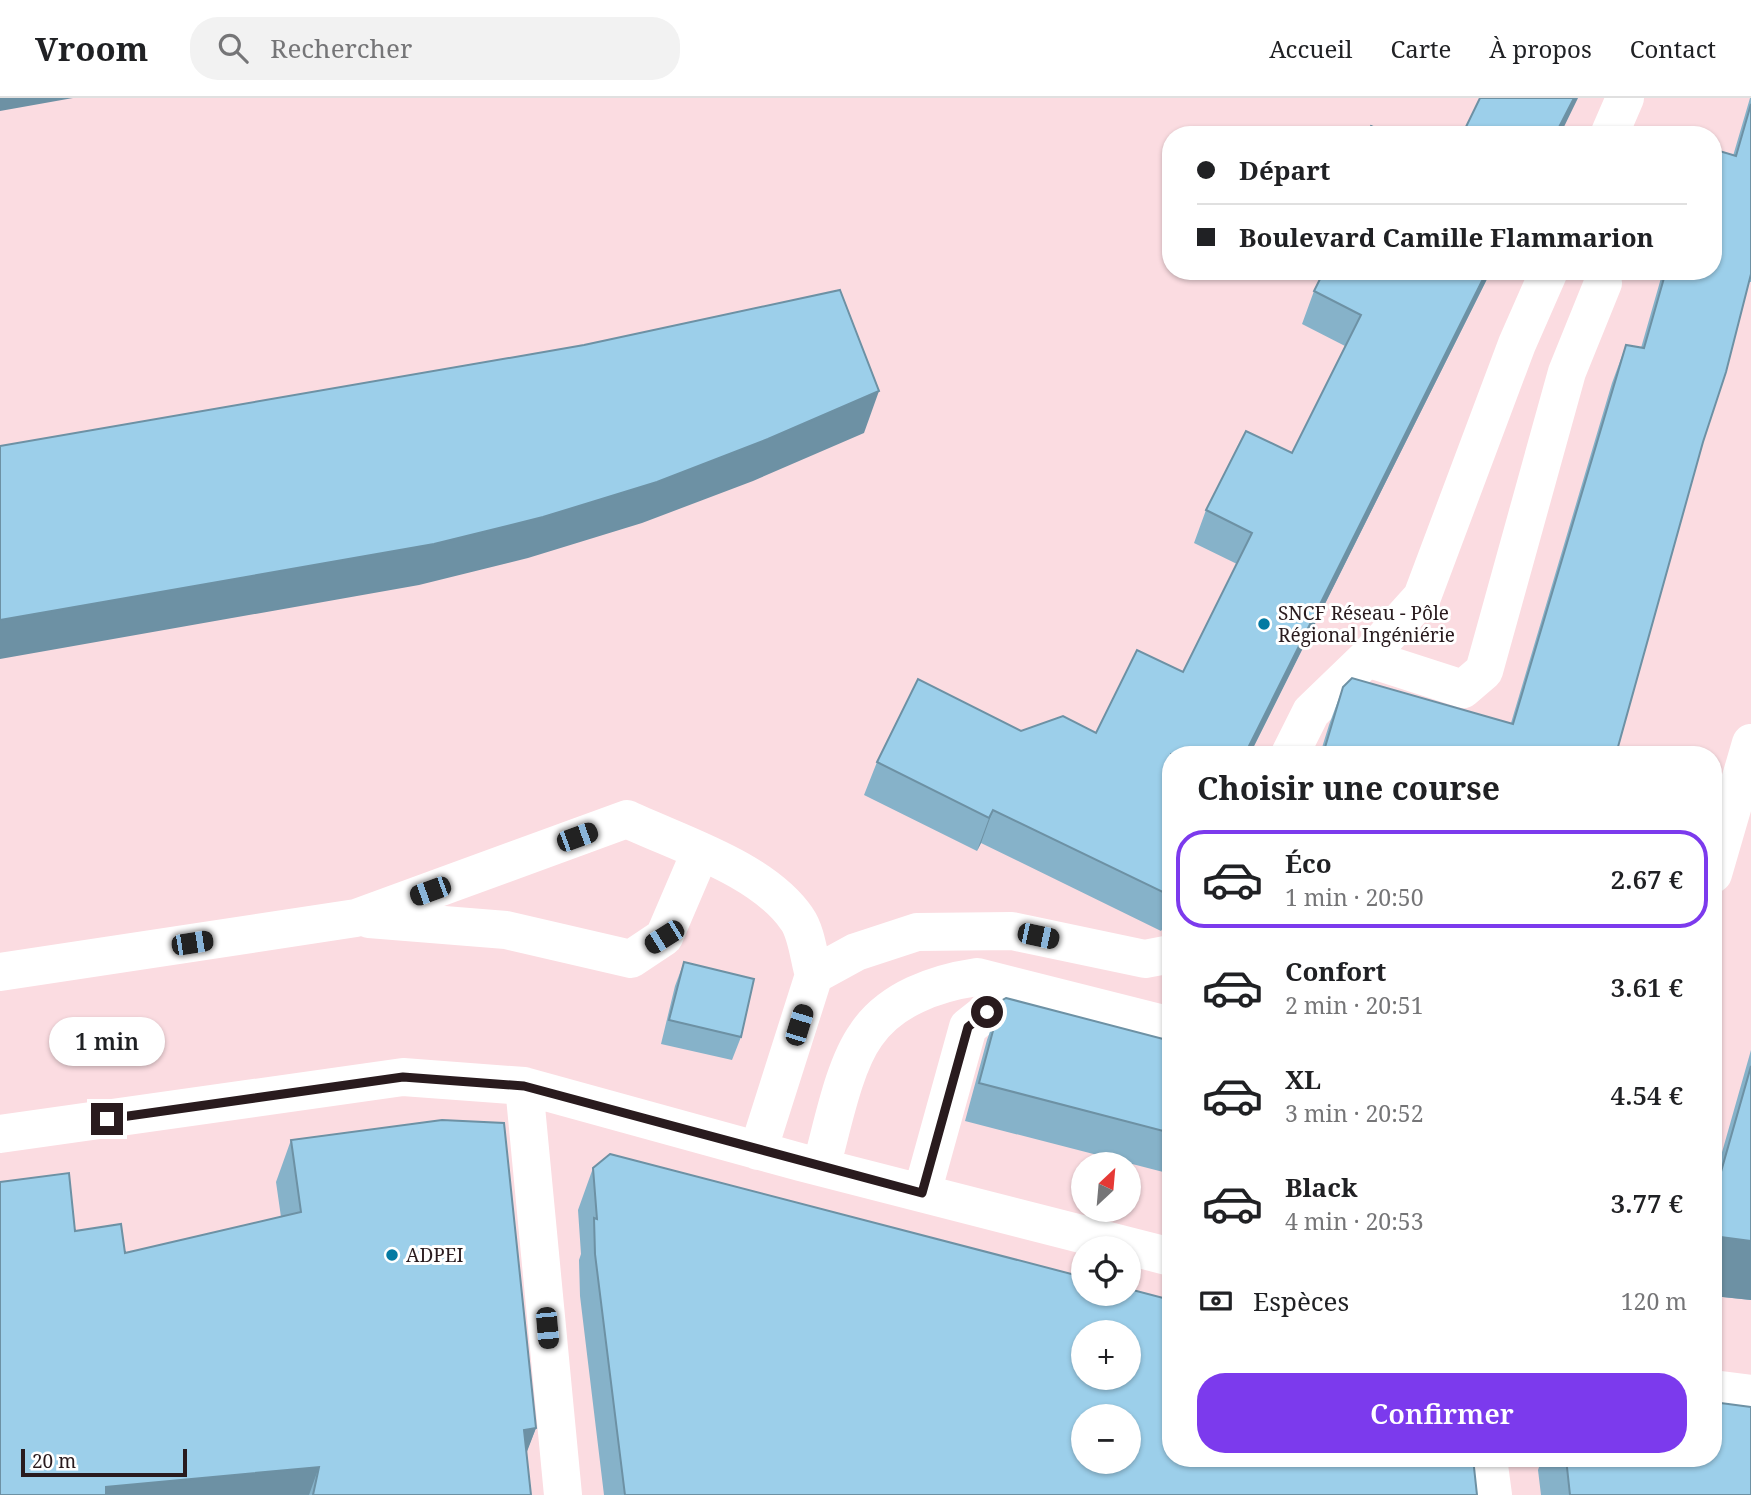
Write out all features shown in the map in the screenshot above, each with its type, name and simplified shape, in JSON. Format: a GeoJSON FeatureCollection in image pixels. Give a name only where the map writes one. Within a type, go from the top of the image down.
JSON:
{"type":"FeatureCollection","features":[{"type":"Feature","properties":{"kind":"street"},"geometry":{"type":"LineString","coordinates":[[1613,126],[1625,98]]}},
{"type":"Feature","properties":{"kind":"street"},"geometry":{"type":"LineString","coordinates":[[1294,746],[1311,712],[1367,658],[1422,597],[1517,344],[1545,280]]}},
{"type":"Feature","properties":{"kind":"street"},"geometry":{"type":"LineString","coordinates":[[1367,658],[1463,689],[1484,671],[1567,372],[1603,283]]}},
{"type":"Feature","properties":{"kind":"street"},"geometry":{"type":"LineString","coordinates":[[1722,844],[1751,746]]}},
{"type":"Feature","properties":{"kind":"street"},"geometry":{"type":"LineString","coordinates":[[0,972],[356,918],[627,819],[773,891],[799,921],[814,975],[758,1151]]}},
{"type":"Feature","properties":{"kind":"street"},"geometry":{"type":"LineString","coordinates":[[356,918],[506,930],[631,959],[664,937],[700,853]]}},
{"type":"Feature","properties":{"kind":"street"},"geometry":{"type":"LineString","coordinates":[[814,975],[856,952],[917,932],[1012,931],[1145,959],[1162,956]]}},
{"type":"Feature","properties":{"kind":"street"},"geometry":{"type":"LineString","coordinates":[[821,1167],[844,1086],[866,1035],[903,1000],[948,981],[977,976],[1162,1025]]}},
{"type":"Feature","properties":{"kind":"street"},"geometry":{"type":"LineString","coordinates":[[922,1193],[968,1027],[987,1012],[1162,1057]]}},
{"type":"Feature","properties":{"kind":"street"},"geometry":{"type":"LineString","coordinates":[[0,1134],[403,1077],[524,1086],[758,1151],[1162,1255]]}},
{"type":"Feature","properties":{"kind":"street"},"geometry":{"type":"LineString","coordinates":[[524,1086],[563,1495]]}},
{"type":"Feature","properties":{"kind":"street"},"geometry":{"type":"LineString","coordinates":[[1722,1390],[1751,1394]]}},
{"type":"Feature","properties":{"kind":"street"},"geometry":{"type":"LineString","coordinates":[[1489,1467],[1493,1495]]}},
{"type":"Feature","properties":{"kind":"building"},"geometry":{"type":"Polygon","coordinates":[[[1480,98],[1574,98],[1560,126],[1466,126],[1480,98]]]}},
{"type":"Feature","properties":{"kind":"building"},"geometry":{"type":"Polygon","coordinates":[[[1751,104],[1751,274],[1726,372],[1703,442],[1618,746],[1325,746],[1343,687],[1352,678],[1513,724],[1626,345],[1644,348],[1663,280],[1722,280],[1722,152],[1736,156],[1751,104]]]}},
{"type":"Feature","properties":{"kind":"building","name":"SNCF Réseau - Pôle Régional Ingéniérie"},"geometry":{"type":"Polygon","coordinates":[[[1320,280],[1482,280],[1249,746],[1162,746],[1162,892],[993,810],[989,818],[877,762],[918,679],[1021,731],[1063,716],[1096,733],[1137,650],[1183,672],[1252,533],[1206,510],[1246,431],[1292,453],[1361,315],[1314,291],[1320,280]]]}},
{"type":"Feature","properties":{"kind":"building"},"geometry":{"type":"Polygon","coordinates":[[[840,290],[879,391],[768,439],[657,482],[543,517],[434,544],[0,620],[0,446],[584,345],[840,290]]]}},
{"type":"Feature","properties":{"kind":"building"},"geometry":{"type":"Polygon","coordinates":[[[684,962],[754,979],[741,1037],[669,1020],[684,962]]]}},
{"type":"Feature","properties":{"kind":"building"},"geometry":{"type":"Polygon","coordinates":[[[1006,998],[1162,1039],[1162,1131],[979,1083],[1001,1001],[1006,998]]]}},
{"type":"Feature","properties":{"kind":"building"},"geometry":{"type":"Polygon","coordinates":[[[1751,1066],[1751,1241],[1722,1237],[1722,1168],[1751,1066]]]}},
{"type":"Feature","properties":{"kind":"building"},"geometry":{"type":"Polygon","coordinates":[[[442,1120],[504,1123],[536,1428],[524,1430],[531,1495],[313,1495],[319,1467],[106,1487],[106,1495],[0,1495],[0,1182],[69,1173],[75,1231],[121,1224],[125,1253],[301,1212],[291,1140],[442,1120]]]}},
{"type":"Feature","properties":{"kind":"building"},"geometry":{"type":"Polygon","coordinates":[[[610,1154],[1071,1274],[1071,1306],[1141,1306],[1141,1292],[1162,1298],[1162,1467],[1474,1467],[1477,1495],[625,1495],[595,1254],[594,1218],[597,1219],[593,1168],[610,1154]]]}},
{"type":"Feature","properties":{"kind":"building"},"geometry":{"type":"Polygon","coordinates":[[[1722,1403],[1751,1407],[1751,1495],[1570,1495],[1567,1467],[1722,1467],[1722,1403]]]}},
{"type":"Feature","properties":{"kind":"place","name":"SNCF Réseau - Pôle Régional Ingéniérie"},"geometry":{"type":"Point","coordinates":[1264,624]}},
{"type":"Feature","properties":{"kind":"place","name":"ADPEI"},"geometry":{"type":"Point","coordinates":[392,1255]}},
{"type":"Feature","properties":{"kind":"route"},"geometry":{"type":"LineString","coordinates":[[107,1119],[403,1077],[524,1086],[922,1193],[968,1027],[987,1012]]}}]}
